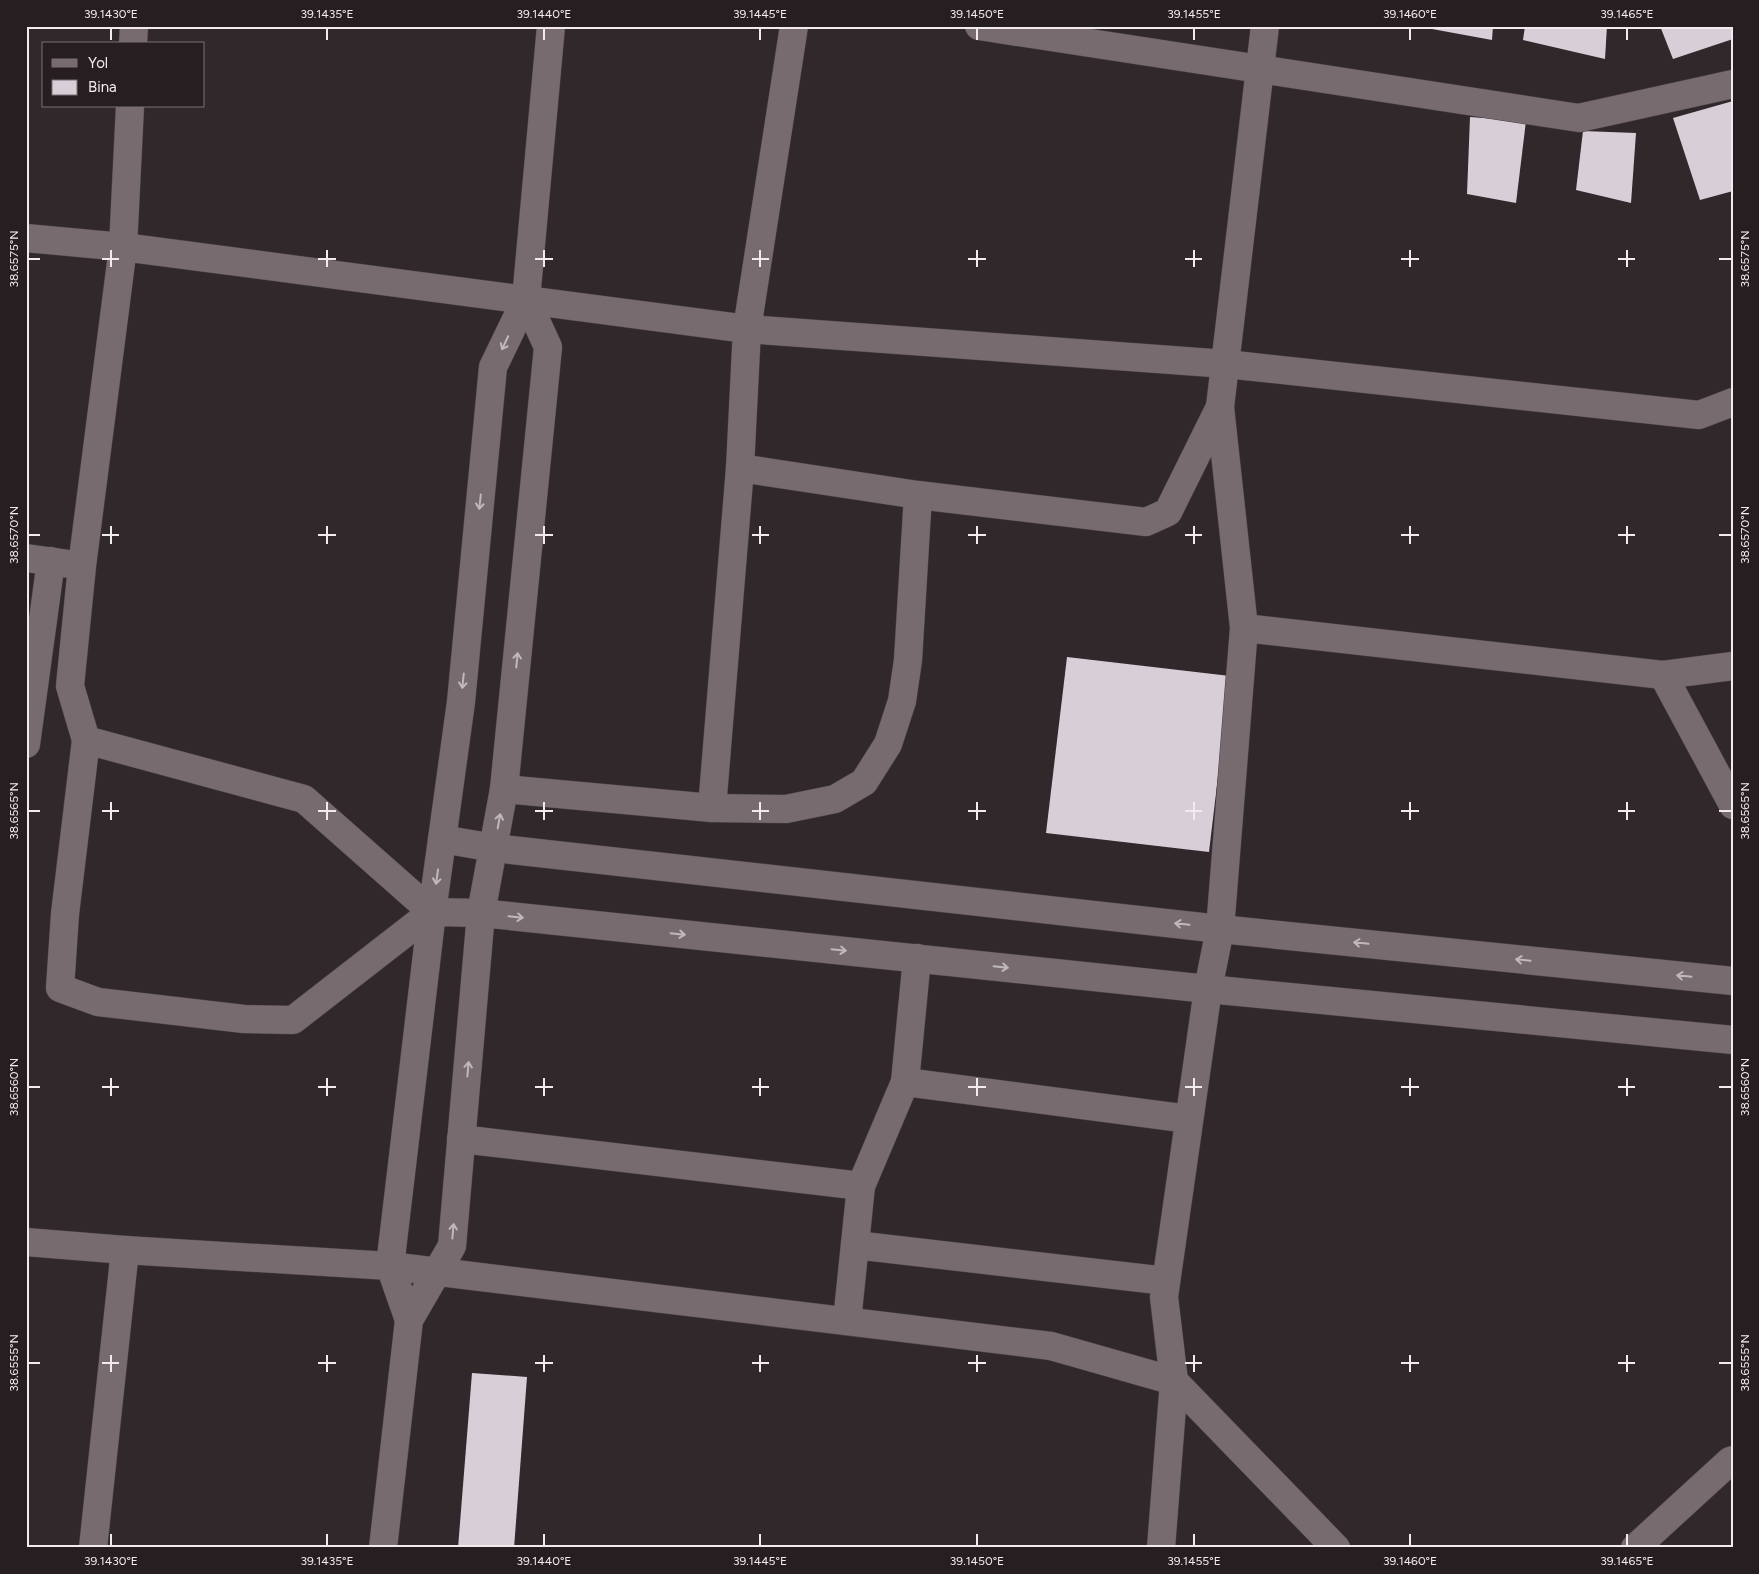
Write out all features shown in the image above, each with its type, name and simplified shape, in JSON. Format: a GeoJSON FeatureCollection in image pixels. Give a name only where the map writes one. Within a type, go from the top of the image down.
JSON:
{"type":"FeatureCollection","features":[{"type":"Feature","properties":{"kind":"street"},"geometry":{"type":"LineString","coordinates":[[133,42],[134,26]]}},
{"type":"Feature","properties":{"kind":"street"},"geometry":{"type":"LineString","coordinates":[[409,1320],[390,1266],[432,912],[461,702],[493,367],[526,299],[551,26]]}},
{"type":"Feature","properties":{"kind":"street"},"geometry":{"type":"LineString","coordinates":[[712,808],[740,468],[747,329],[794,26]]}},
{"type":"Feature","properties":{"kind":"street"},"geometry":{"type":"LineString","coordinates":[[979,26],[1579,118],[1733,84]]}},
{"type":"Feature","properties":{"kind":"street"},"geometry":{"type":"LineString","coordinates":[[1161,1548],[1174,1380],[1164,1296],[1208,989],[1220,929],[1244,628],[1220,407],[1265,26]]}},
{"type":"Feature","properties":{"kind":"street"},"geometry":{"type":"LineString","coordinates":[[130,108],[123,247],[82,566],[70,686],[86,740],[65,914],[60,988],[98,1002],[244,1019],[293,1020],[432,912],[481,913],[1208,989],[1733,1040]]}},
{"type":"Feature","properties":{"kind":"street"},"geometry":{"type":"LineString","coordinates":[[26,238],[123,247],[747,329],[1226,364],[1699,415],[1733,402]]}},
{"type":"Feature","properties":{"kind":"street"},"geometry":{"type":"LineString","coordinates":[[383,1548],[409,1320],[452,1246],[481,913],[504,789],[548,347],[526,299]]}},
{"type":"Feature","properties":{"kind":"street"},"geometry":{"type":"LineString","coordinates":[[740,468],[918,495],[1146,522],[1168,512],[1220,407]]}},
{"type":"Feature","properties":{"kind":"street"},"geometry":{"type":"LineString","coordinates":[[504,789],[712,808],[786,809],[835,799],[864,782],[888,744],[902,700],[908,660],[918,495]]}},
{"type":"Feature","properties":{"kind":"street"},"geometry":{"type":"LineString","coordinates":[[26,744],[39,560],[82,566]]}},
{"type":"Feature","properties":{"kind":"street"},"geometry":{"type":"LineString","coordinates":[[1244,628],[1664,675],[1733,666]]}},
{"type":"Feature","properties":{"kind":"street"},"geometry":{"type":"LineString","coordinates":[[1664,675],[1733,805]]}},
{"type":"Feature","properties":{"kind":"street"},"geometry":{"type":"LineString","coordinates":[[86,740],[304,799],[432,912]]}},
{"type":"Feature","properties":{"kind":"street"},"geometry":{"type":"LineString","coordinates":[[442,839],[494,848],[1220,929],[1733,981]]}},
{"type":"Feature","properties":{"kind":"street"},"geometry":{"type":"LineString","coordinates":[[847,1321],[861,1186],[905,1082],[917,958]]}},
{"type":"Feature","properties":{"kind":"street"},"geometry":{"type":"LineString","coordinates":[[905,1082],[1189,1119]]}},
{"type":"Feature","properties":{"kind":"street"},"geometry":{"type":"LineString","coordinates":[[462,1139],[861,1186]]}},
{"type":"Feature","properties":{"kind":"street"},"geometry":{"type":"LineString","coordinates":[[26,1242],[390,1266],[1051,1346],[1174,1380],[1336,1548]]}},
{"type":"Feature","properties":{"kind":"street"},"geometry":{"type":"LineString","coordinates":[[855,1245],[1166,1280]]}},
{"type":"Feature","properties":{"kind":"street"},"geometry":{"type":"LineString","coordinates":[[93,1548],[125,1250]]}},
{"type":"Feature","properties":{"kind":"street"},"geometry":{"type":"LineString","coordinates":[[1635,1548],[1733,1460]]}},
{"type":"Feature","properties":{"kind":"building"},"geometry":{"type":"Polygon","coordinates":[[[1432,26],[1493,26],[1492,40],[1432,29],[1432,26]]]}},
{"type":"Feature","properties":{"kind":"building"},"geometry":{"type":"Polygon","coordinates":[[[1525,26],[1607,26],[1605,59],[1523,40],[1525,26]]]}},
{"type":"Feature","properties":{"kind":"building"},"geometry":{"type":"Polygon","coordinates":[[[1660,26],[1733,26],[1733,39],[1673,59],[1660,26]]]}},
{"type":"Feature","properties":{"kind":"building"},"geometry":{"type":"Polygon","coordinates":[[[1733,101],[1733,191],[1700,200],[1673,118],[1733,101]]]}},
{"type":"Feature","properties":{"kind":"building"},"geometry":{"type":"Polygon","coordinates":[[[1470,117],[1526,121],[1516,203],[1467,194],[1470,117]]]}},
{"type":"Feature","properties":{"kind":"building"},"geometry":{"type":"Polygon","coordinates":[[[1583,131],[1636,133],[1631,203],[1576,190],[1583,131]]]}},
{"type":"Feature","properties":{"kind":"building"},"geometry":{"type":"Polygon","coordinates":[[[1067,657],[1230,676],[1209,852],[1046,833],[1067,657]]]}},
{"type":"Feature","properties":{"kind":"building"},"geometry":{"type":"Polygon","coordinates":[[[472,1373],[527,1377],[514,1548],[458,1548],[472,1373]]]}}]}
